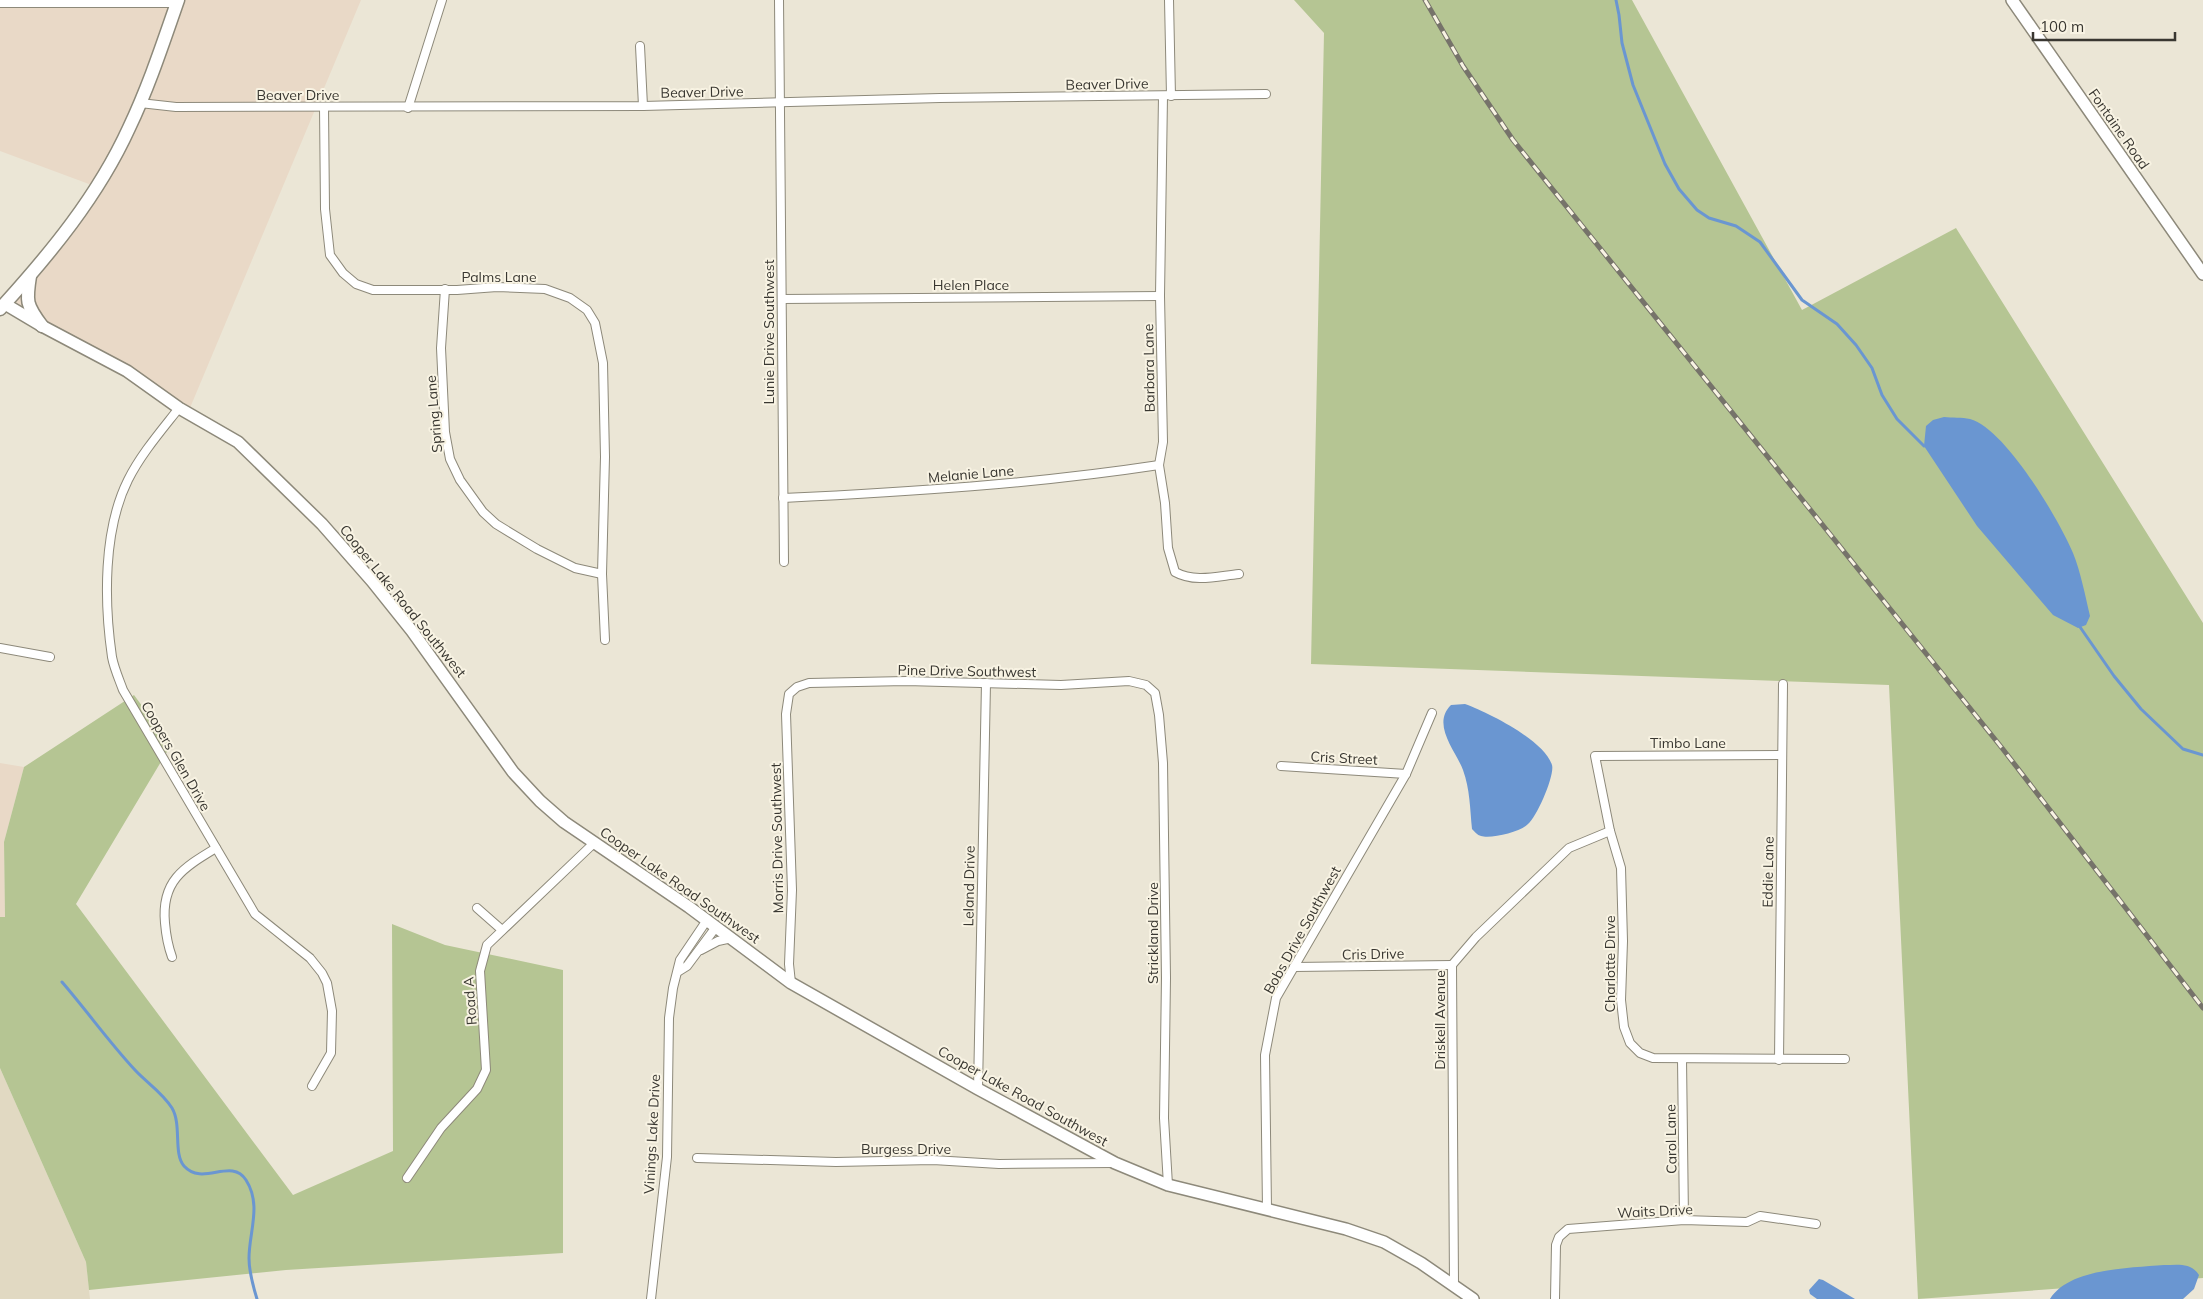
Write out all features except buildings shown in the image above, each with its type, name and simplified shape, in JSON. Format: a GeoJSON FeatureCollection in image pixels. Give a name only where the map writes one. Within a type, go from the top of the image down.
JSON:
{"type":"FeatureCollection","features":[{"type":"Feature","properties":{"kind":"main road"},"geometry":{"type":"LineString","coordinates":[[2,307],[72,224],[101,180],[140,103],[178,1]]}},
{"type":"Feature","properties":{"kind":"main road"},"geometry":{"type":"LineString","coordinates":[[30,274],[27,297],[31,311],[42,326]]}},
{"type":"Feature","properties":{"kind":"street"},"geometry":{"type":"LineString","coordinates":[[408,108],[442,0]]}},
{"type":"Feature","properties":{"kind":"street","name":"Lunie Drive Southwest"},"geometry":{"type":"LineString","coordinates":[[779,0],[784,562]]}},
{"type":"Feature","properties":{"kind":"street","name":"Barbara Lane"},"geometry":{"type":"LineString","coordinates":[[1168,0],[1167,96],[1160,296],[1163,442],[1159,465],[1165,503],[1168,548],[1175,572],[1184,577],[1195,579],[1239,574]]}},
{"type":"Feature","properties":{"kind":"street","name":"Fontaine Road"},"geometry":{"type":"LineString","coordinates":[[2012,0],[2203,274]]}},
{"type":"Feature","properties":{"kind":"street"},"geometry":{"type":"LineString","coordinates":[[0,3],[178,1]]}},
{"type":"Feature","properties":{"kind":"street"},"geometry":{"type":"LineString","coordinates":[[640,46],[643,106]]}},
{"type":"Feature","properties":{"kind":"street","name":"Beaver Drive"},"geometry":{"type":"LineString","coordinates":[[140,103],[176,107],[408,108],[643,106],[1266,94]]}},
{"type":"Feature","properties":{"kind":"street","name":"Palms Lane"},"geometry":{"type":"LineString","coordinates":[[324,107],[325,209],[330,254],[343,273],[356,284],[372,290],[497,287],[545,290],[570,298],[587,310],[595,323],[603,363],[605,466],[602,574],[606,640]]}},
{"type":"Feature","properties":{"kind":"street","name":"Spring Lane"},"geometry":{"type":"LineString","coordinates":[[445,289],[441,348],[445,432],[450,458],[460,480],[483,512],[496,524],[536,548],[575,568],[602,574]]}},
{"type":"Feature","properties":{"kind":"street","name":"Helen Place"},"geometry":{"type":"LineString","coordinates":[[782,299],[1160,296]]}},
{"type":"Feature","properties":{"kind":"street","name":"Cooper Lake Road Southwest"},"geometry":{"type":"LineString","coordinates":[[2,307],[128,372],[179,408],[238,442],[322,524],[412,631],[513,772],[564,822],[732,938],[791,983],[978,1089],[1115,1163],[1168,1186],[1346,1229],[1384,1242],[1454,1284],[1473,1299]]}},
{"type":"Feature","properties":{"kind":"street","name":"Coopers Glen Drive"},"geometry":{"type":"LineString","coordinates":[[179,408],[147,450],[128,480],[112,526],[106,578],[112,658],[123,690],[255,914],[310,958],[327,983],[332,1011],[331,1053],[312,1086]]}},
{"type":"Feature","properties":{"kind":"street","name":"Melanie Lane"},"geometry":{"type":"LineString","coordinates":[[783,498],[974,487],[1159,465]]}},
{"type":"Feature","properties":{"kind":"street"},"geometry":{"type":"LineString","coordinates":[[0,648],[50,657]]}},
{"type":"Feature","properties":{"kind":"street","name":"Pine Drive Southwest"},"geometry":{"type":"LineString","coordinates":[[789,694],[797,687],[809,683],[906,681],[1060,685],[1129,681],[1146,685]]}},
{"type":"Feature","properties":{"kind":"street","name":"Leland Drive"},"geometry":{"type":"LineString","coordinates":[[978,1089],[986,683]]}},
{"type":"Feature","properties":{"kind":"street","name":"Eddie Lane"},"geometry":{"type":"LineString","coordinates":[[1779,1060],[1782,684]]}},
{"type":"Feature","properties":{"kind":"street","name":"Strickland Drive"},"geometry":{"type":"LineString","coordinates":[[1146,685],[1155,693],[1163,763],[1166,978],[1164,1118],[1168,1186]]}},
{"type":"Feature","properties":{"kind":"street","name":"Morris Drive Southwest"},"geometry":{"type":"LineString","coordinates":[[789,694],[786,714],[792,881],[791,983]]}},
{"type":"Feature","properties":{"kind":"street","name":"Bobs Drive Southwest"},"geometry":{"type":"LineString","coordinates":[[1267,1210],[1265,1055],[1276,998],[1406,774],[1432,713]]}},
{"type":"Feature","properties":{"kind":"street","name":"Timbo Lane"},"geometry":{"type":"LineString","coordinates":[[1595,756],[1782,755]]}},
{"type":"Feature","properties":{"kind":"street","name":"Charlotte Drive"},"geometry":{"type":"LineString","coordinates":[[1595,756],[1610,831],[1621,868],[1623,941],[1621,1000],[1624,1027],[1630,1043],[1640,1053],[1653,1058],[1845,1059]]}},
{"type":"Feature","properties":{"kind":"street","name":"Cris Street"},"geometry":{"type":"LineString","coordinates":[[1281,766],[1406,774]]}},
{"type":"Feature","properties":{"kind":"street","name":"Driskell Avenue"},"geometry":{"type":"LineString","coordinates":[[1454,1284],[1452,965],[1476,937],[1569,848],[1610,831]]}},
{"type":"Feature","properties":{"kind":"street","name":"Road A"},"geometry":{"type":"LineString","coordinates":[[407,1178],[441,1128],[477,1089],[486,1070],[480,971],[487,945],[594,842]]}},
{"type":"Feature","properties":{"kind":"street"},"geometry":{"type":"LineString","coordinates":[[172,957],[167,944],[164,908],[167,892],[175,877],[216,848]]}},
{"type":"Feature","properties":{"kind":"street"},"geometry":{"type":"LineString","coordinates":[[478,908],[502,930]]}},
{"type":"Feature","properties":{"kind":"street","name":"Vinings Lake Drive"},"geometry":{"type":"LineString","coordinates":[[679,971],[687,966],[696,954],[712,924]]}},
{"type":"Feature","properties":{"kind":"street","name":"Vinings Lake Drive"},"geometry":{"type":"LineString","coordinates":[[651,1299],[667,1157],[669,1018],[673,988],[679,971],[680,960],[712,924]]}},
{"type":"Feature","properties":{"kind":"street"},"geometry":{"type":"LineString","coordinates":[[696,954],[718,941],[732,938]]}},
{"type":"Feature","properties":{"kind":"street","name":"Cris Drive"},"geometry":{"type":"LineString","coordinates":[[1294,967],[1452,965]]}},
{"type":"Feature","properties":{"kind":"street","name":"Carol Lane"},"geometry":{"type":"LineString","coordinates":[[1682,1059],[1684,1220]]}},
{"type":"Feature","properties":{"kind":"street","name":"Burgess Drive"},"geometry":{"type":"LineString","coordinates":[[697,1158],[836,1162],[933,1160],[999,1164],[1115,1163]]}},
{"type":"Feature","properties":{"kind":"street","name":"Waits Drive"},"geometry":{"type":"LineString","coordinates":[[1556,1299],[1556,1245],[1558,1237],[1563,1232],[1576,1228],[1631,1226],[1684,1220],[1747,1222],[1760,1216],[1816,1224]]}},
{"type":"Feature","properties":{"kind":"shaded area"},"geometry":{"type":"Polygon","coordinates":[[[0,0],[361,0],[187,415],[9,301],[97,187],[0,151],[0,0]]]}},
{"type":"Feature","properties":{"kind":"shaded area"},"geometry":{"type":"Polygon","coordinates":[[[0,763],[24,767],[4,842],[5,917],[0,917],[0,763]]]}},
{"type":"Feature","properties":{"kind":"shaded area"},"geometry":{"type":"Polygon","coordinates":[[[0,1068],[86,1262],[90,1299],[0,1299],[0,1068]]]}},
{"type":"Feature","properties":{"kind":"green space"},"geometry":{"type":"Polygon","coordinates":[[[1294,0],[1632,0],[1802,310],[1956,228],[2203,623],[2203,1278],[1918,1299],[1889,685],[1311,664],[1324,33],[1294,0]]]}},
{"type":"Feature","properties":{"kind":"green space"},"geometry":{"type":"Polygon","coordinates":[[[134,695],[171,745],[76,904],[293,1195],[393,1151],[392,924],[445,945],[563,970],[563,1253],[286,1270],[89,1290],[86,1262],[0,1068],[0,917],[5,917],[4,842],[24,767],[134,695]]]}},
{"type":"Feature","properties":{"kind":"water"},"geometry":{"type":"Polygon","coordinates":[[[1944,417],[1970,419],[1984,426],[2015,457],[2030,477],[2073,553],[2081,576],[2090,616],[2086,625],[2078,628],[2053,615],[1977,526],[1924,446],[1926,426],[1933,420],[1944,417]]]}},
{"type":"Feature","properties":{"kind":"water"},"geometry":{"type":"Polygon","coordinates":[[[1465,704],[1515,728],[1538,746],[1552,765],[1551,777],[1540,805],[1532,820],[1519,830],[1498,836],[1486,837],[1478,835],[1472,829],[1467,784],[1460,763],[1447,738],[1443,721],[1445,713],[1451,705],[1465,704]]]}},
{"type":"Feature","properties":{"kind":"water"},"geometry":{"type":"Polygon","coordinates":[[[2164,1265],[2188,1266],[2199,1275],[2194,1289],[2183,1299],[2050,1299],[2059,1289],[2085,1275],[2118,1269],[2164,1265]]]}},
{"type":"Feature","properties":{"kind":"water"},"geometry":{"type":"Polygon","coordinates":[[[1819,1279],[1855,1299],[1817,1299],[1810,1294],[1809,1290],[1819,1279]]]}},
{"type":"Feature","properties":{"kind":"waterway"},"geometry":{"type":"LineString","coordinates":[[1616,0],[1622,43],[1633,85],[1665,164],[1679,189],[1697,210],[1709,218],[1736,226],[1760,242],[1802,300],[1837,324],[1856,345],[1872,368],[1882,395],[1897,419],[1924,446]]}},
{"type":"Feature","properties":{"kind":"waterway"},"geometry":{"type":"LineString","coordinates":[[2080,627],[2114,676],[2141,709],[2183,749],[2203,755]]}},
{"type":"Feature","properties":{"kind":"waterway"},"geometry":{"type":"LineString","coordinates":[[62,982],[125,1059],[164,1097],[172,1108],[177,1122],[179,1154],[184,1166],[192,1172],[200,1174],[233,1171],[240,1174],[246,1180],[251,1189],[254,1209],[249,1263],[257,1299]]}},
{"type":"Feature","properties":{"kind":"railway"},"geometry":{"type":"LineString","coordinates":[[1425,0],[1463,66],[1513,140],[2002,748],[2203,1008]]}}]}
